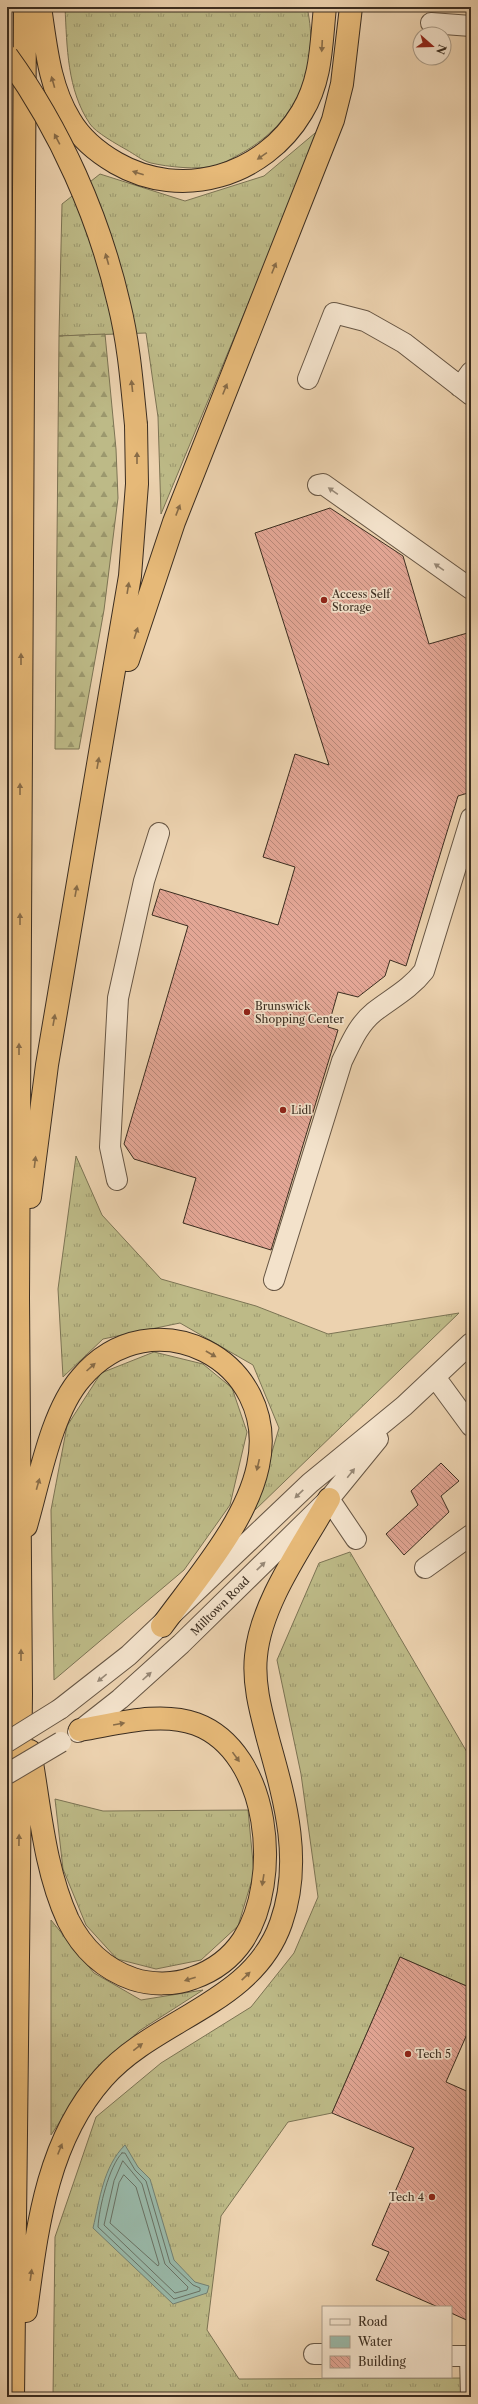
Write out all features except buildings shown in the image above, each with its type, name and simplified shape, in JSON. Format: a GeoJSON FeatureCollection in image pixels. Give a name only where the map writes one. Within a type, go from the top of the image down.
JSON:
{"type":"FeatureCollection","features":[{"type":"Feature","properties":{"kind":"highway"},"geometry":{"type":"LineString","coordinates":[[13,2397],[21,1694],[18,1298],[25,7]]}},
{"type":"Feature","properties":{"kind":"highway"},"geometry":{"type":"LineString","coordinates":[[40,7],[53,84],[63,108],[79,133],[100,153],[122,166],[147,176],[176,181],[207,180],[239,170],[262,157],[285,136],[303,111],[316,83],[322,52],[323,12]]}},
{"type":"Feature","properties":{"kind":"highway"},"geometry":{"type":"LineString","coordinates":[[103,737],[177,514],[333,120],[343,77],[351,7]]}},
{"type":"Feature","properties":{"kind":"highway"},"geometry":{"type":"LineString","coordinates":[[7,56],[41,109],[60,144],[95,223],[119,304],[129,357],[136,425],[137,484],[131,570],[47,1065],[18,1298]]}},
{"type":"Feature","properties":{"kind":"highway"},"geometry":{"type":"LineString","coordinates":[[20,1548],[58,1418],[72,1389],[81,1377],[105,1356],[135,1343],[164,1339],[193,1345],[206,1350],[229,1366],[247,1388],[259,1420],[262,1436],[260,1452],[252,1485],[235,1521],[162,1626]]}},
{"type":"Feature","properties":{"kind":"highway"},"geometry":{"type":"LineString","coordinates":[[13,2397],[41,2213],[56,2160],[72,2124],[92,2091],[117,2064],[145,2042],[241,1982],[265,1955],[281,1924],[292,1872],[290,1834],[283,1795],[259,1705],[256,1688],[256,1656],[262,1625],[275,1595],[329,1499]]}},
{"type":"Feature","properties":{"kind":"highway"},"geometry":{"type":"LineString","coordinates":[[21,1694],[52,1874],[69,1921],[77,1936],[99,1961],[124,1976],[139,1981],[171,1983],[200,1976],[231,1955],[239,1945],[253,1920],[260,1899],[264,1876],[265,1846],[260,1810],[248,1776],[231,1750],[220,1738],[196,1724],[155,1719],[80,1730]]}},
{"type":"Feature","properties":{"kind":"street"},"geometry":{"type":"LineString","coordinates":[[431,22],[471,26]]}},
{"type":"Feature","properties":{"kind":"street"},"geometry":{"type":"LineString","coordinates":[[308,379],[334,312],[365,321],[404,343],[467,385]]}},
{"type":"Feature","properties":{"kind":"street"},"geometry":{"type":"LineString","coordinates":[[318,485],[323,484],[471,589]]}},
{"type":"Feature","properties":{"kind":"street"},"geometry":{"type":"LineString","coordinates":[[274,1280],[342,1061],[360,1028],[374,1012],[414,984],[424,971],[471,818]]}},
{"type":"Feature","properties":{"kind":"street"},"geometry":{"type":"LineString","coordinates":[[117,1180],[110,1148],[118,998],[144,881],[159,833]]}},
{"type":"Feature","properties":{"kind":"street","name":"Milltown Road"},"geometry":{"type":"LineString","coordinates":[[7,1742],[60,1709],[104,1677],[162,1626],[310,1483],[404,1406],[471,1343]]}},
{"type":"Feature","properties":{"kind":"street"},"geometry":{"type":"LineString","coordinates":[[435,1377],[471,1426]]}},
{"type":"Feature","properties":{"kind":"street","name":"Milltown Road"},"geometry":{"type":"LineString","coordinates":[[7,1774],[80,1730],[120,1700],[181,1644],[329,1499],[404,1406]]}},
{"type":"Feature","properties":{"kind":"street"},"geometry":{"type":"LineString","coordinates":[[329,1499],[356,1539]]}},
{"type":"Feature","properties":{"kind":"street"},"geometry":{"type":"LineString","coordinates":[[425,1568],[471,1535]]}},
{"type":"Feature","properties":{"kind":"street"},"geometry":{"type":"LineString","coordinates":[[464,2356],[470,2397]]}},
{"type":"Feature","properties":{"kind":"green space"},"geometry":{"type":"Polygon","coordinates":[[[65,7],[307,7],[310,29],[310,50],[307,70],[301,89],[292,106],[280,122],[265,137],[247,150],[223,163],[208,167],[183,168],[151,163],[145,161],[97,131],[90,124],[82,111],[70,68],[65,7]]]}},
{"type":"Feature","properties":{"kind":"green space"},"geometry":{"type":"Polygon","coordinates":[[[321,128],[161,514],[158,417],[146,333],[59,336],[62,204],[100,174],[185,201],[264,176],[321,128]]]}},
{"type":"Feature","properties":{"kind":"green space"},"geometry":{"type":"Polygon","coordinates":[[[105,334],[116,449],[118,498],[104,610],[79,749],[55,749],[59,336],[105,334]]]}},
{"type":"Feature","properties":{"kind":"green space"},"geometry":{"type":"Polygon","coordinates":[[[76,1156],[102,1215],[161,1279],[256,1306],[328,1334],[459,1313],[255,1510],[279,1428],[253,1365],[180,1323],[103,1339],[63,1377],[58,1289],[76,1156]]]}},
{"type":"Feature","properties":{"kind":"green space"},"geometry":{"type":"Polygon","coordinates":[[[154,1352],[203,1364],[232,1388],[247,1432],[230,1505],[184,1570],[54,1680],[51,1510],[67,1426],[101,1373],[154,1352]]]}},
{"type":"Feature","properties":{"kind":"green space"},"geometry":{"type":"Polygon","coordinates":[[[350,1552],[471,1759],[471,1988],[400,1957],[332,2113],[288,2122],[221,2216],[207,2330],[239,2379],[471,2378],[471,2397],[53,2397],[55,2237],[96,2117],[161,2063],[251,2007],[294,1953],[318,1897],[301,1774],[277,1660],[319,1563],[350,1552]]]}},
{"type":"Feature","properties":{"kind":"green space"},"geometry":{"type":"Polygon","coordinates":[[[55,1799],[103,1811],[248,1810],[254,1873],[238,1926],[201,1960],[156,1969],[117,1959],[86,1925],[63,1869],[55,1799]]]}},
{"type":"Feature","properties":{"kind":"green space"},"geometry":{"type":"Polygon","coordinates":[[[51,1920],[94,1973],[141,2000],[203,1990],[139,2031],[88,2079],[51,2135],[51,1920]]]}},
{"type":"Feature","properties":{"kind":"water"},"geometry":{"type":"Polygon","coordinates":[[[125,2145],[138,2167],[150,2179],[174,2260],[195,2282],[209,2286],[207,2293],[173,2304],[93,2228],[100,2195],[107,2173],[112,2163],[125,2145]]]}},
{"type":"Feature","properties":{"kind":"place","name":"Access Self Storage"},"geometry":{"type":"Point","coordinates":[324,600]}},
{"type":"Feature","properties":{"kind":"place","name":"Brunswick Shopping Center"},"geometry":{"type":"Point","coordinates":[247,1012]}},
{"type":"Feature","properties":{"kind":"place","name":"Lidl"},"geometry":{"type":"Point","coordinates":[283,1110]}},
{"type":"Feature","properties":{"kind":"place","name":"Tech 5"},"geometry":{"type":"Point","coordinates":[408,2054]}},
{"type":"Feature","properties":{"kind":"place","name":"Tech 4"},"geometry":{"type":"Point","coordinates":[432,2197]}}]}
